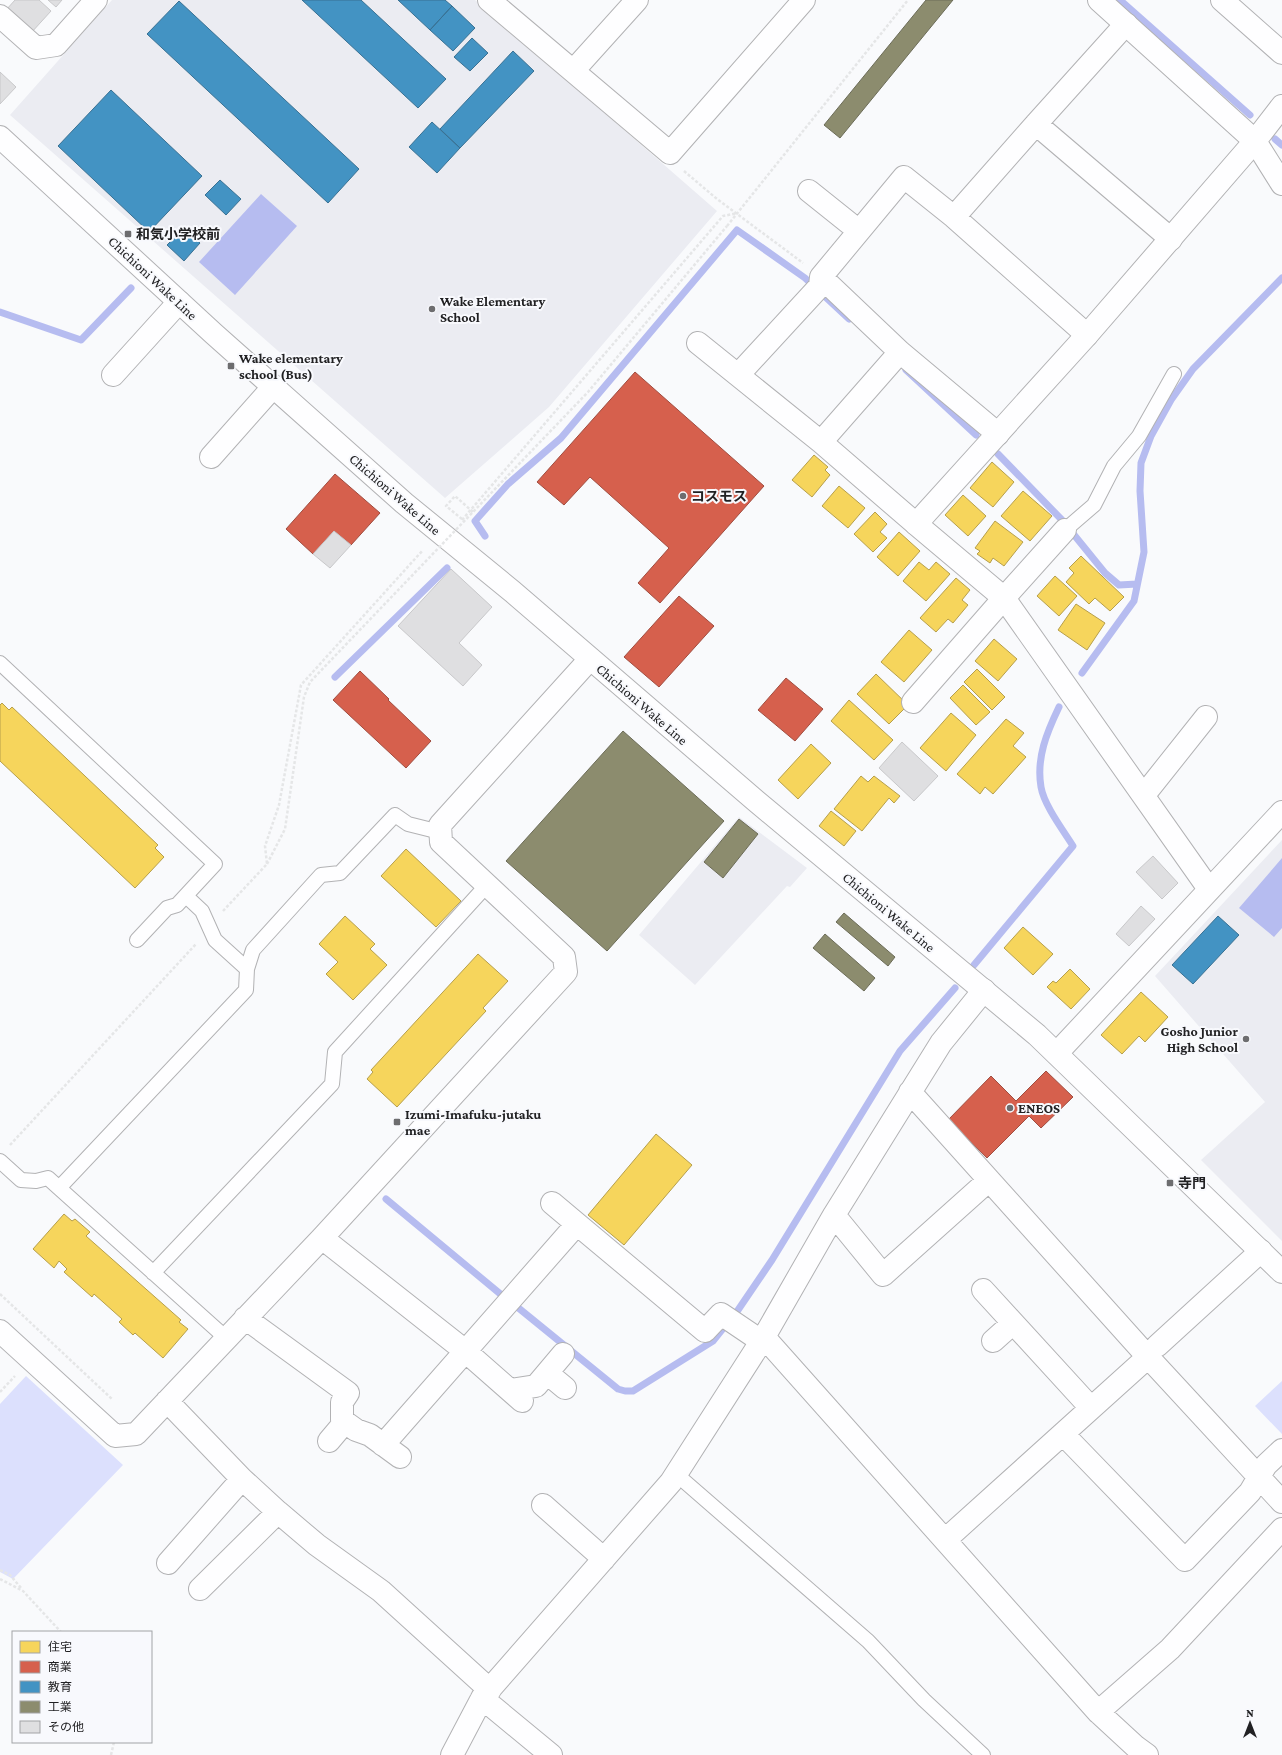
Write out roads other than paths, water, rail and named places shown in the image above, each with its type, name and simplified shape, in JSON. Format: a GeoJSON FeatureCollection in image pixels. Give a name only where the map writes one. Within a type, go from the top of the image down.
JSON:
{"type":"FeatureCollection","features":[{"type":"Feature","properties":{"kind":"street"},"geometry":{"type":"LineString","coordinates":[[0,16],[36,48],[56,45],[96,0]]}},
{"type":"Feature","properties":{"kind":"street"},"geometry":{"type":"LineString","coordinates":[[489,0],[670,153],[804,0]]}},
{"type":"Feature","properties":{"kind":"street"},"geometry":{"type":"LineString","coordinates":[[573,72],[637,0]]}},
{"type":"Feature","properties":{"kind":"street"},"geometry":{"type":"LineString","coordinates":[[1099,0],[1255,141],[1282,184]]}},
{"type":"Feature","properties":{"kind":"street"},"geometry":{"type":"LineString","coordinates":[[1222,0],[1282,53]]}},
{"type":"Feature","properties":{"kind":"street"},"geometry":{"type":"LineString","coordinates":[[954,218],[1126,24]]}},
{"type":"Feature","properties":{"kind":"street"},"geometry":{"type":"LineString","coordinates":[[916,524],[1087,335],[1255,141],[1282,106]]}},
{"type":"Feature","properties":{"kind":"street"},"geometry":{"type":"LineString","coordinates":[[1036,124],[1171,239]]}},
{"type":"Feature","properties":{"kind":"street","name":"Chichioni Wake Line"},"geometry":{"type":"LineString","coordinates":[[0,136],[179,302],[404,503],[448,529],[513,592],[590,660],[1057,1053],[1181,1176],[1282,1272]]}},
{"type":"Feature","properties":{"kind":"street"},"geometry":{"type":"LineString","coordinates":[[738,375],[818,285],[859,231],[904,177],[954,218],[1087,335]]}},
{"type":"Feature","properties":{"kind":"street"},"geometry":{"type":"LineString","coordinates":[[809,191],[859,231]]}},
{"type":"Feature","properties":{"kind":"street"},"geometry":{"type":"LineString","coordinates":[[818,285],[895,358],[998,434]]}},
{"type":"Feature","properties":{"kind":"street"},"geometry":{"type":"LineString","coordinates":[[113,375],[179,302]]}},
{"type":"Feature","properties":{"kind":"street"},"geometry":{"type":"LineString","coordinates":[[698,343],[821,442],[1004,598],[1144,795],[1209,890]]}},
{"type":"Feature","properties":{"kind":"street"},"geometry":{"type":"LineString","coordinates":[[821,442],[895,358]]}},
{"type":"Feature","properties":{"kind":"street"},"geometry":{"type":"LineString","coordinates":[[211,456],[274,386]]}},
{"type":"Feature","properties":{"kind":"street"},"geometry":{"type":"LineString","coordinates":[[913,702],[1068,527]]}},
{"type":"Feature","properties":{"kind":"street"},"geometry":{"type":"LineString","coordinates":[[0,1331],[115,1436],[136,1434],[322,1238],[566,972],[564,957],[441,842],[440,825],[590,660]]}},
{"type":"Feature","properties":{"kind":"street"},"geometry":{"type":"LineString","coordinates":[[1144,795],[1206,717]]}},
{"type":"Feature","properties":{"kind":"street"},"geometry":{"type":"LineString","coordinates":[[1057,1053],[1282,812]]}},
{"type":"Feature","properties":{"kind":"street"},"geometry":{"type":"LineString","coordinates":[[452,1755],[486,1694],[671,1482],[763,1339],[834,1215],[941,1043],[984,990]]}},
{"type":"Feature","properties":{"kind":"street"},"geometry":{"type":"LineString","coordinates":[[910,1092],[988,1181],[1152,1352],[1259,1479],[1282,1502]]}},
{"type":"Feature","properties":{"kind":"street"},"geometry":{"type":"LineString","coordinates":[[834,1215],[883,1275],[988,1181]]}},
{"type":"Feature","properties":{"kind":"street"},"geometry":{"type":"LineString","coordinates":[[552,1203],[706,1332],[721,1314],[763,1339],[1098,1712],[1136,1747],[1147,1755]]}},
{"type":"Feature","properties":{"kind":"street"},"geometry":{"type":"LineString","coordinates":[[245,1318],[348,1393],[342,1402],[342,1420],[356,1430],[370,1435],[392,1451],[464,1350],[577,1224]]}},
{"type":"Feature","properties":{"kind":"street"},"geometry":{"type":"LineString","coordinates":[[322,1238],[464,1350],[516,1395],[536,1386],[563,1354]]}},
{"type":"Feature","properties":{"kind":"street"},"geometry":{"type":"LineString","coordinates":[[945,1540],[1063,1434],[1261,1251]]}},
{"type":"Feature","properties":{"kind":"street"},"geometry":{"type":"LineString","coordinates":[[983,1290],[1012,1324],[1091,1408]]}},
{"type":"Feature","properties":{"kind":"street"},"geometry":{"type":"LineString","coordinates":[[993,1341],[1012,1324]]}},
{"type":"Feature","properties":{"kind":"street"},"geometry":{"type":"LineString","coordinates":[[547,1373],[565,1388]]}},
{"type":"Feature","properties":{"kind":"street"},"geometry":{"type":"LineString","coordinates":[[167,1401],[242,1479],[317,1545],[380,1591],[551,1755]]}},
{"type":"Feature","properties":{"kind":"street"},"geometry":{"type":"LineString","coordinates":[[329,1441],[345,1422]]}},
{"type":"Feature","properties":{"kind":"street"},"geometry":{"type":"LineString","coordinates":[[1063,1434],[1185,1560],[1250,1492],[1266,1465],[1282,1450]]}},
{"type":"Feature","properties":{"kind":"street"},"geometry":{"type":"LineString","coordinates":[[168,1563],[242,1479]]}},
{"type":"Feature","properties":{"kind":"street"},"geometry":{"type":"LineString","coordinates":[[543,1505],[604,1559]]}},
{"type":"Feature","properties":{"kind":"street"},"geometry":{"type":"LineString","coordinates":[[200,1589],[278,1512]]}},
{"type":"Feature","properties":{"kind":"street"},"geometry":{"type":"LineString","coordinates":[[1098,1712],[1170,1649],[1282,1530]]}},
{"type":"Feature","properties":{"kind":"lane"},"geometry":{"type":"LineString","coordinates":[[1068,527],[1094,505],[1114,466],[1140,436],[1174,374]]}},
{"type":"Feature","properties":{"kind":"lane"},"geometry":{"type":"LineString","coordinates":[[0,663],[216,864],[177,906],[167,908],[137,940]]}},
{"type":"Feature","properties":{"kind":"lane"},"geometry":{"type":"LineString","coordinates":[[59,1188],[246,990],[247,969],[252,950],[321,875],[340,873],[395,815],[408,824],[440,832]]}},
{"type":"Feature","properties":{"kind":"lane"},"geometry":{"type":"LineString","coordinates":[[153,1273],[332,1084],[335,1052],[487,885]]}},
{"type":"Feature","properties":{"kind":"lane"},"geometry":{"type":"LineString","coordinates":[[186,896],[202,911],[215,940],[247,969]]}},
{"type":"Feature","properties":{"kind":"lane"},"geometry":{"type":"LineString","coordinates":[[3,1155],[21,1180],[36,1181],[48,1178],[226,1338]]}},
{"type":"Feature","properties":{"kind":"lane"},"geometry":{"type":"LineString","coordinates":[[676,1474],[868,1642],[924,1700],[983,1755]]}},
{"type":"Feature","properties":{"kind":"water"},"geometry":{"type":"Polygon","coordinates":[[[261,194],[297,226],[235,295],[199,262],[261,194]]]}},
{"type":"Feature","properties":{"kind":"water"},"geometry":{"type":"Polygon","coordinates":[[[1282,858],[1282,928],[1274,937],[1239,908],[1282,858]]]}},
{"type":"Feature","properties":{"kind":"waterway"},"geometry":{"type":"LineString","coordinates":[[1120,0],[1250,115]]}},
{"type":"Feature","properties":{"kind":"waterway"},"geometry":{"type":"LineString","coordinates":[[1275,139],[1282,145]]}},
{"type":"Feature","properties":{"kind":"waterway"},"geometry":{"type":"LineString","coordinates":[[485,536],[475,521],[508,484],[561,438],[737,230],[805,278],[849,319]]}},
{"type":"Feature","properties":{"kind":"waterway"},"geometry":{"type":"LineString","coordinates":[[1082,673],[1134,601],[1144,552],[1140,491],[1141,463],[1151,436],[1171,400],[1193,369],[1282,278]]}},
{"type":"Feature","properties":{"kind":"waterway"},"geometry":{"type":"LineString","coordinates":[[0,312],[81,340],[131,288]]}},
{"type":"Feature","properties":{"kind":"waterway"},"geometry":{"type":"LineString","coordinates":[[906,370],[976,435]]}},
{"type":"Feature","properties":{"kind":"waterway"},"geometry":{"type":"LineString","coordinates":[[998,454],[1062,520],[1105,573],[1119,585],[1137,584]]}},
{"type":"Feature","properties":{"kind":"waterway"},"geometry":{"type":"LineString","coordinates":[[335,677],[447,568]]}},
{"type":"Feature","properties":{"kind":"waterway"},"geometry":{"type":"LineString","coordinates":[[974,965],[1073,846],[1054,817],[1046,802],[1041,787],[1041,756],[1050,726],[1059,707]]}},
{"type":"Feature","properties":{"kind":"waterway"},"geometry":{"type":"LineString","coordinates":[[736,1313],[772,1260],[900,1051],[955,988]]}},
{"type":"Feature","properties":{"kind":"waterway"},"geometry":{"type":"LineString","coordinates":[[386,1199],[504,1297]]}},
{"type":"Feature","properties":{"kind":"waterway"},"geometry":{"type":"LineString","coordinates":[[516,1306],[618,1389],[625,1391],[633,1391],[713,1341],[725,1326]]}},
{"type":"Feature","properties":{"kind":"place","name":"和気小学校前"},"geometry":{"type":"Point","coordinates":[128,234]}},
{"type":"Feature","properties":{"kind":"place","name":"Wake Elementary School"},"geometry":{"type":"Point","coordinates":[432,309]}},
{"type":"Feature","properties":{"kind":"place","name":"Wake elementary school (Bus)"},"geometry":{"type":"Point","coordinates":[231,366]}},
{"type":"Feature","properties":{"kind":"place","name":"コスモス"},"geometry":{"type":"Point","coordinates":[683,496]}},
{"type":"Feature","properties":{"kind":"place","name":"Gosho Junior High School"},"geometry":{"type":"Point","coordinates":[1246,1039]}},
{"type":"Feature","properties":{"kind":"place","name":"ENEOS"},"geometry":{"type":"Point","coordinates":[1010,1108]}},
{"type":"Feature","properties":{"kind":"place","name":"Izumi-Imafuku-jutaku mae"},"geometry":{"type":"Point","coordinates":[397,1122]}},
{"type":"Feature","properties":{"kind":"place","name":"寺門"},"geometry":{"type":"Point","coordinates":[1170,1183]}}]}
